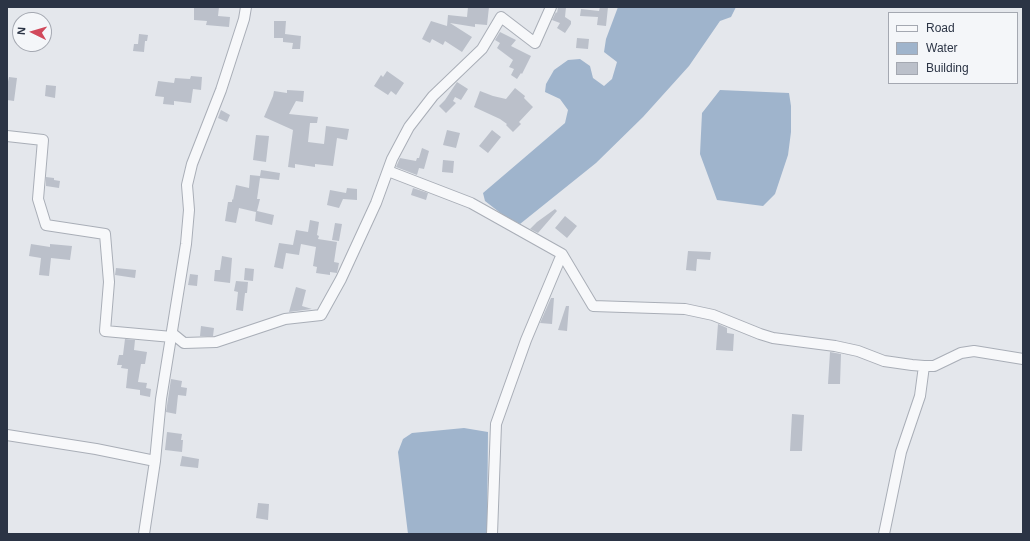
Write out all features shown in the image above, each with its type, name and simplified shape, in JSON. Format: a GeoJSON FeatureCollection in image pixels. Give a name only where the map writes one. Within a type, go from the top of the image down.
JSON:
{"type":"FeatureCollection","features":[{"type":"Feature","properties":{"kind":"street"},"geometry":{"type":"LineString","coordinates":[[144,534],[155,461],[162,399],[186,244],[189,210],[187,185],[192,164],[221,90],[244,19],[246,7]]}},
{"type":"Feature","properties":{"kind":"street"},"geometry":{"type":"LineString","coordinates":[[7,136],[43,140],[38,199],[46,225],[105,234],[109,282],[105,331],[172,336],[184,343],[216,342],[285,319],[321,315],[341,279],[376,203],[392,159],[409,127],[433,96],[482,49],[501,17],[535,43],[551,7]]}},
{"type":"Feature","properties":{"kind":"street"},"geometry":{"type":"LineString","coordinates":[[388,171],[471,203],[562,254],[592,306],[686,309],[713,315],[773,338],[835,346],[858,351],[884,361],[924,366],[934,366],[961,353],[974,351],[1023,359]]}},
{"type":"Feature","properties":{"kind":"street"},"geometry":{"type":"LineString","coordinates":[[492,534],[496,424],[526,340],[562,254]]}},
{"type":"Feature","properties":{"kind":"street"},"geometry":{"type":"LineString","coordinates":[[884,534],[902,452],[920,396],[924,366]]}},
{"type":"Feature","properties":{"kind":"street"},"geometry":{"type":"LineString","coordinates":[[7,435],[96,449],[155,461]]}},
{"type":"Feature","properties":{"kind":"water"},"geometry":{"type":"Polygon","coordinates":[[[618,7],[736,7],[731,17],[720,21],[689,66],[643,117],[596,163],[520,224],[503,215],[485,201],[483,193],[565,123],[568,110],[560,99],[545,92],[546,84],[554,70],[568,60],[580,59],[590,66],[593,78],[604,86],[612,79],[617,62],[604,52],[606,39],[618,7]]]}},
{"type":"Feature","properties":{"kind":"water"},"geometry":{"type":"Polygon","coordinates":[[[720,90],[789,93],[791,106],[791,132],[788,155],[775,194],[763,206],[717,200],[700,154],[702,113],[720,90]]]}},
{"type":"Feature","properties":{"kind":"water"},"geometry":{"type":"Polygon","coordinates":[[[464,428],[488,432],[487,534],[408,534],[398,452],[403,439],[412,433],[464,428]]]}},
{"type":"Feature","properties":{"kind":"building"},"geometry":{"type":"Polygon","coordinates":[[[194,7],[219,7],[218,16],[230,17],[229,27],[206,25],[207,21],[194,20],[194,7]]]}},
{"type":"Feature","properties":{"kind":"building"},"geometry":{"type":"Polygon","coordinates":[[[468,7],[489,7],[487,25],[475,24],[475,27],[450,23],[472,37],[462,52],[445,41],[443,45],[432,39],[430,43],[422,39],[431,21],[447,26],[448,15],[467,17],[468,7]]]}},
{"type":"Feature","properties":{"kind":"building"},"geometry":{"type":"Polygon","coordinates":[[[558,7],[566,7],[565,17],[571,21],[571,24],[565,33],[557,28],[560,23],[552,20],[556,12],[557,13],[558,7]]]}},
{"type":"Feature","properties":{"kind":"building"},"geometry":{"type":"Polygon","coordinates":[[[600,7],[608,7],[606,26],[597,25],[598,17],[580,16],[581,9],[599,11],[600,7]]]}},
{"type":"Feature","properties":{"kind":"building"},"geometry":{"type":"Polygon","coordinates":[[[274,21],[286,21],[285,34],[301,36],[300,49],[292,49],[293,43],[283,42],[283,38],[274,38],[274,21]]]}},
{"type":"Feature","properties":{"kind":"building"},"geometry":{"type":"Polygon","coordinates":[[[500,32],[516,40],[511,46],[531,56],[522,74],[521,73],[517,79],[511,75],[514,69],[509,67],[513,60],[497,48],[500,43],[495,40],[500,32]]]}},
{"type":"Feature","properties":{"kind":"building"},"geometry":{"type":"Polygon","coordinates":[[[139,34],[148,35],[147,41],[145,41],[144,52],[133,51],[134,44],[138,44],[139,34]]]}},
{"type":"Feature","properties":{"kind":"building"},"geometry":{"type":"Polygon","coordinates":[[[577,38],[589,39],[588,49],[576,48],[577,38]]]}},
{"type":"Feature","properties":{"kind":"building"},"geometry":{"type":"Polygon","coordinates":[[[387,71],[404,83],[396,95],[391,91],[388,95],[374,86],[381,75],[383,77],[387,71]]]}},
{"type":"Feature","properties":{"kind":"building"},"geometry":{"type":"Polygon","coordinates":[[[191,76],[202,77],[201,90],[193,89],[191,103],[174,101],[174,105],[163,104],[164,97],[155,96],[158,81],[174,83],[175,78],[190,79],[191,76]]]}},
{"type":"Feature","properties":{"kind":"building"},"geometry":{"type":"Polygon","coordinates":[[[9,77],[17,78],[14,101],[7,100],[7,86],[9,77]]]}},
{"type":"Feature","properties":{"kind":"building"},"geometry":{"type":"Polygon","coordinates":[[[457,82],[468,89],[461,100],[455,97],[453,101],[456,103],[446,113],[439,106],[457,82]]]}},
{"type":"Feature","properties":{"kind":"building"},"geometry":{"type":"Polygon","coordinates":[[[46,85],[56,86],[55,98],[45,96],[46,85]]]}},
{"type":"Feature","properties":{"kind":"building"},"geometry":{"type":"Polygon","coordinates":[[[515,88],[525,96],[524,98],[533,107],[519,122],[521,124],[513,132],[506,125],[507,124],[500,119],[474,107],[480,91],[506,99],[515,88]]]}},
{"type":"Feature","properties":{"kind":"building"},"geometry":{"type":"Polygon","coordinates":[[[287,90],[304,91],[303,102],[296,101],[289,114],[318,117],[317,123],[310,123],[308,142],[324,144],[326,126],[349,129],[347,140],[337,138],[333,166],[315,164],[315,167],[295,164],[295,168],[288,167],[293,130],[264,117],[274,91],[287,93],[287,90]]]}},
{"type":"Feature","properties":{"kind":"building"},"geometry":{"type":"Polygon","coordinates":[[[221,110],[230,115],[227,122],[218,118],[221,110]]]}},
{"type":"Feature","properties":{"kind":"building"},"geometry":{"type":"Polygon","coordinates":[[[447,130],[460,133],[456,148],[443,145],[447,130]]]}},
{"type":"Feature","properties":{"kind":"building"},"geometry":{"type":"Polygon","coordinates":[[[492,130],[501,137],[488,153],[479,146],[492,130]]]}},
{"type":"Feature","properties":{"kind":"building"},"geometry":{"type":"Polygon","coordinates":[[[256,135],[269,136],[266,162],[253,160],[256,135]]]}},
{"type":"Feature","properties":{"kind":"building"},"geometry":{"type":"Polygon","coordinates":[[[422,148],[429,151],[424,169],[419,168],[417,175],[396,167],[400,158],[416,161],[417,158],[419,158],[422,148]]]}},
{"type":"Feature","properties":{"kind":"building"},"geometry":{"type":"Polygon","coordinates":[[[443,160],[454,161],[453,173],[442,172],[443,160]]]}},
{"type":"Feature","properties":{"kind":"building"},"geometry":{"type":"Polygon","coordinates":[[[261,170],[280,173],[279,180],[260,178],[257,199],[260,199],[257,211],[274,215],[272,225],[255,221],[256,212],[239,208],[236,223],[225,221],[228,202],[232,202],[232,199],[233,200],[236,185],[249,188],[250,175],[260,176],[261,170]]]}},
{"type":"Feature","properties":{"kind":"building"},"geometry":{"type":"Polygon","coordinates":[[[46,177],[54,178],[54,180],[60,181],[59,188],[46,186],[46,177]]]}},
{"type":"Feature","properties":{"kind":"building"},"geometry":{"type":"Polygon","coordinates":[[[347,188],[357,189],[357,200],[343,199],[339,208],[327,205],[330,190],[346,193],[347,188]]]}},
{"type":"Feature","properties":{"kind":"building"},"geometry":{"type":"Polygon","coordinates":[[[413,188],[428,193],[426,200],[411,195],[413,188]]]}},
{"type":"Feature","properties":{"kind":"building"},"geometry":{"type":"Polygon","coordinates":[[[555,209],[557,211],[538,233],[530,229],[537,222],[555,209]]]}},
{"type":"Feature","properties":{"kind":"building"},"geometry":{"type":"Polygon","coordinates":[[[565,216],[577,226],[567,238],[555,228],[565,216]]]}},
{"type":"Feature","properties":{"kind":"building"},"geometry":{"type":"Polygon","coordinates":[[[310,220],[319,222],[317,235],[319,236],[318,239],[337,242],[334,262],[339,263],[337,273],[330,272],[330,275],[316,273],[317,267],[313,266],[316,247],[301,244],[299,255],[286,253],[283,269],[274,267],[279,243],[293,245],[296,230],[308,232],[310,220]]]}},
{"type":"Feature","properties":{"kind":"building"},"geometry":{"type":"Polygon","coordinates":[[[335,223],[342,224],[339,241],[332,240],[335,223]]]}},
{"type":"Feature","properties":{"kind":"building"},"geometry":{"type":"Polygon","coordinates":[[[31,244],[50,247],[50,244],[72,246],[70,260],[51,258],[49,276],[39,275],[41,258],[29,256],[31,244]]]}},
{"type":"Feature","properties":{"kind":"building"},"geometry":{"type":"Polygon","coordinates":[[[688,251],[711,252],[710,260],[697,259],[696,271],[686,270],[688,251]]]}},
{"type":"Feature","properties":{"kind":"building"},"geometry":{"type":"Polygon","coordinates":[[[222,256],[232,258],[230,283],[214,281],[215,270],[220,270],[222,256]]]}},
{"type":"Feature","properties":{"kind":"building"},"geometry":{"type":"Polygon","coordinates":[[[116,268],[136,270],[135,278],[115,275],[116,268]]]}},
{"type":"Feature","properties":{"kind":"building"},"geometry":{"type":"Polygon","coordinates":[[[245,268],[254,269],[253,281],[244,280],[245,268]]]}},
{"type":"Feature","properties":{"kind":"building"},"geometry":{"type":"Polygon","coordinates":[[[190,274],[198,275],[197,286],[188,285],[190,274]]]}},
{"type":"Feature","properties":{"kind":"building"},"geometry":{"type":"Polygon","coordinates":[[[236,281],[248,282],[243,311],[236,310],[238,292],[234,291],[236,281]]]}},
{"type":"Feature","properties":{"kind":"building"},"geometry":{"type":"Polygon","coordinates":[[[296,287],[306,290],[302,306],[312,309],[289,312],[296,287]]]}},
{"type":"Feature","properties":{"kind":"building"},"geometry":{"type":"Polygon","coordinates":[[[551,298],[554,298],[552,324],[540,323],[551,298]]]}},
{"type":"Feature","properties":{"kind":"building"},"geometry":{"type":"Polygon","coordinates":[[[566,306],[569,306],[567,331],[558,330],[566,306]]]}},
{"type":"Feature","properties":{"kind":"building"},"geometry":{"type":"Polygon","coordinates":[[[718,324],[727,328],[727,333],[734,334],[733,351],[716,350],[718,324]]]}},
{"type":"Feature","properties":{"kind":"building"},"geometry":{"type":"Polygon","coordinates":[[[201,326],[214,328],[213,336],[200,336],[201,326]]]}},
{"type":"Feature","properties":{"kind":"building"},"geometry":{"type":"Polygon","coordinates":[[[125,339],[135,340],[134,350],[147,352],[145,364],[141,364],[138,382],[147,383],[146,388],[151,389],[150,397],[140,395],[140,390],[126,388],[128,369],[121,368],[122,365],[117,365],[119,355],[123,355],[125,339]]]}},
{"type":"Feature","properties":{"kind":"building"},"geometry":{"type":"Polygon","coordinates":[[[830,352],[841,354],[840,384],[828,384],[830,352]]]}},
{"type":"Feature","properties":{"kind":"building"},"geometry":{"type":"Polygon","coordinates":[[[171,379],[182,381],[181,387],[187,388],[186,396],[178,395],[176,414],[166,412],[171,379]]]}},
{"type":"Feature","properties":{"kind":"building"},"geometry":{"type":"Polygon","coordinates":[[[792,414],[804,415],[802,451],[790,451],[792,414]]]}},
{"type":"Feature","properties":{"kind":"building"},"geometry":{"type":"Polygon","coordinates":[[[167,432],[182,434],[182,452],[165,450],[167,432]]]}},
{"type":"Feature","properties":{"kind":"building"},"geometry":{"type":"Polygon","coordinates":[[[182,456],[199,459],[198,468],[180,466],[182,456]]]}},
{"type":"Feature","properties":{"kind":"building"},"geometry":{"type":"Polygon","coordinates":[[[258,503],[269,504],[268,520],[256,518],[258,503]]]}}]}
